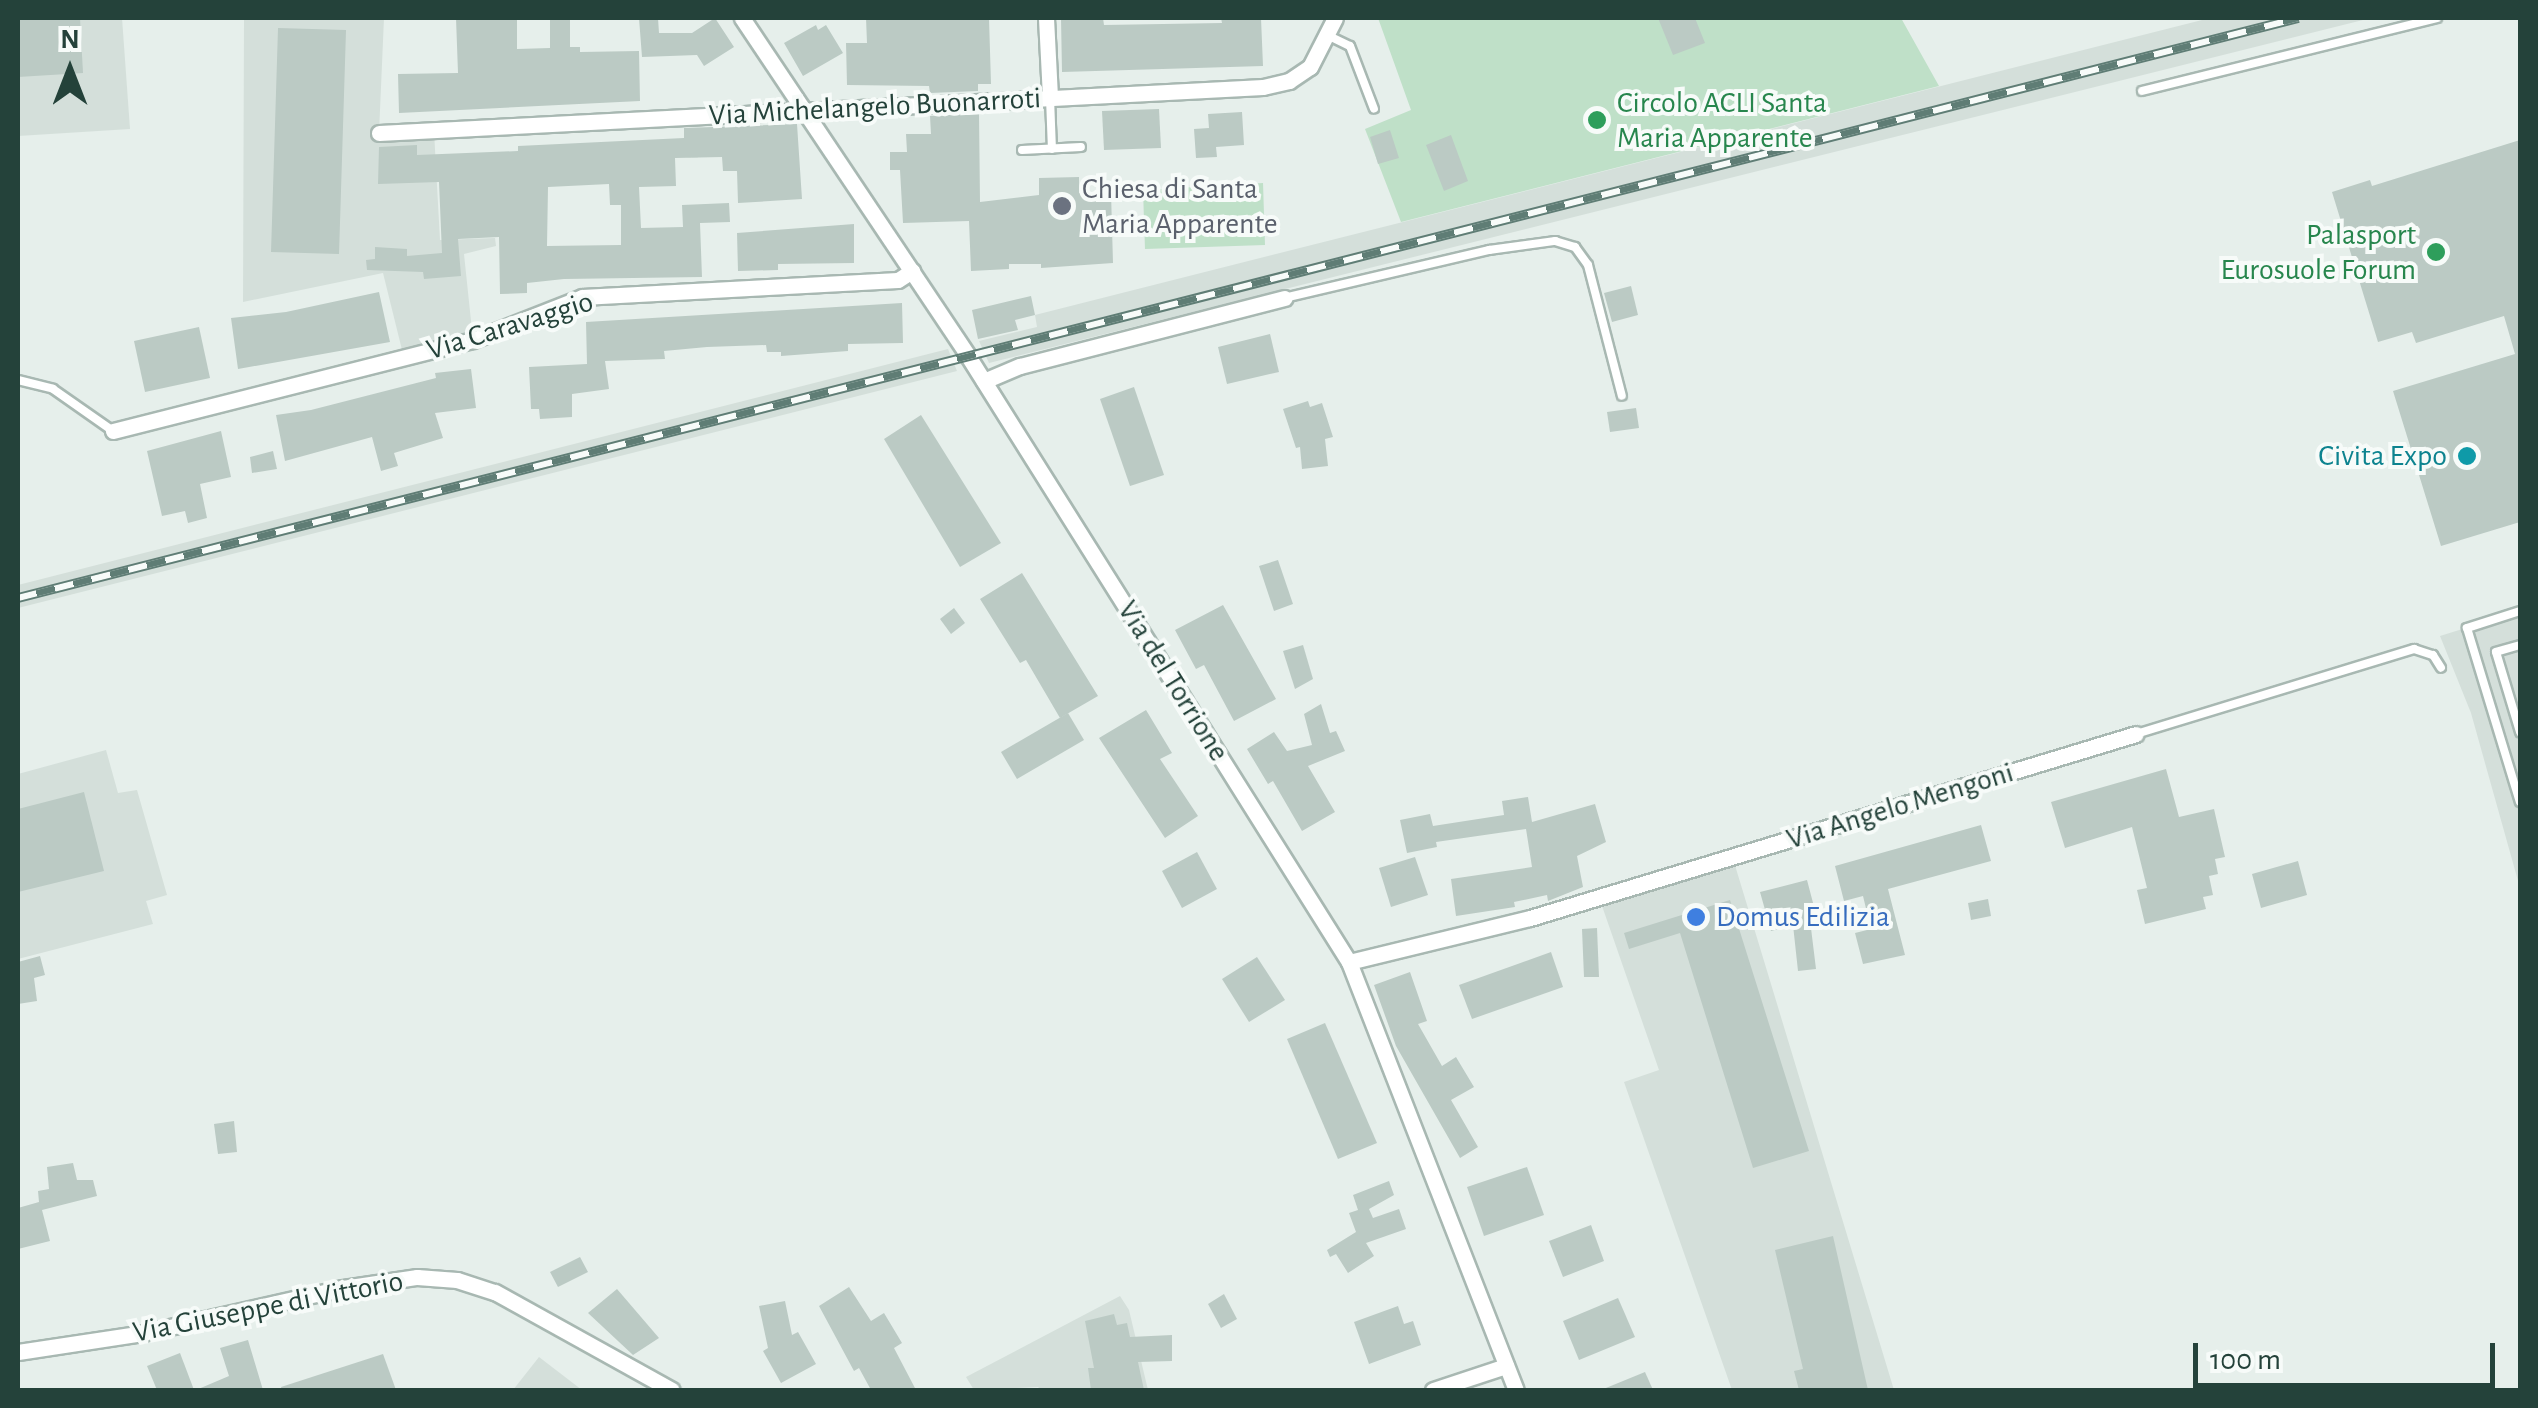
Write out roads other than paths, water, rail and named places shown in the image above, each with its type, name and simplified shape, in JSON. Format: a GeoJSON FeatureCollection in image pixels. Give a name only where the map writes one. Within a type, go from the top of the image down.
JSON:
{"type":"FeatureCollection","features":[{"type":"Feature","properties":{"kind":"street","name":"Via del Torrione"},"geometry":{"type":"LineString","coordinates":[[742,18],[984,381],[1350,962],[1516,1390]]}},
{"type":"Feature","properties":{"kind":"street"},"geometry":{"type":"LineString","coordinates":[[1046,18],[1050,98]]}},
{"type":"Feature","properties":{"kind":"street","name":"Via Michelangelo Buonarroti"},"geometry":{"type":"LineString","coordinates":[[379,134],[1276,84],[1310,67],[1335,18]]}},
{"type":"Feature","properties":{"kind":"street","name":"Via Caravaggio"},"geometry":{"type":"LineString","coordinates":[[114,431],[473,340],[582,298],[898,280],[912,271]]}},
{"type":"Feature","properties":{"kind":"street"},"geometry":{"type":"LineString","coordinates":[[984,381],[1020,366],[1284,298]]}},
{"type":"Feature","properties":{"kind":"street","name":"Via Angelo Mengoni"},"geometry":{"type":"LineString","coordinates":[[1350,962],[1530,918],[2136,734]]}},
{"type":"Feature","properties":{"kind":"street","name":"Via Giuseppe di Vittorio"},"geometry":{"type":"LineString","coordinates":[[18,1352],[143,1333],[342,1288],[417,1277],[457,1280],[495,1292],[672,1390]]}},
{"type":"Feature","properties":{"kind":"street"},"geometry":{"type":"LineString","coordinates":[[1433,1390],[1506,1366]]}},
{"type":"Feature","properties":{"kind":"lane"},"geometry":{"type":"LineString","coordinates":[[2142,91],[2438,18]]}},
{"type":"Feature","properties":{"kind":"lane"},"geometry":{"type":"LineString","coordinates":[[1327,35],[1350,46],[1374,109]]}},
{"type":"Feature","properties":{"kind":"lane"},"geometry":{"type":"LineString","coordinates":[[1050,98],[1052,149]]}},
{"type":"Feature","properties":{"kind":"lane"},"geometry":{"type":"LineString","coordinates":[[1022,150],[1081,148]]}},
{"type":"Feature","properties":{"kind":"lane"},"geometry":{"type":"LineString","coordinates":[[1284,298],[1489,250],[1554,240],[1575,247],[1588,265],[1622,396]]}},
{"type":"Feature","properties":{"kind":"lane"},"geometry":{"type":"LineString","coordinates":[[18,380],[53,388],[114,431]]}},
{"type":"Feature","properties":{"kind":"lane"},"geometry":{"type":"LineString","coordinates":[[2520,611],[2466,628],[2520,802]]}},
{"type":"Feature","properties":{"kind":"lane"},"geometry":{"type":"LineString","coordinates":[[2520,644],[2496,652],[2520,732]]}},
{"type":"Feature","properties":{"kind":"lane","name":"Via Angelo Mengoni"},"geometry":{"type":"LineString","coordinates":[[2136,734],[2414,649],[2432,655],[2440,668]]}},
{"type":"Feature","properties":{"kind":"railway"},"geometry":{"type":"LineString","coordinates":[[18,598],[2298,18]]}},
{"type":"Feature","properties":{"kind":"place","name":"Circolo ACLI Santa Maria Apparente"},"geometry":{"type":"Point","coordinates":[1597,120]}},
{"type":"Feature","properties":{"kind":"place","name":"Chiesa di Santa Maria Apparente"},"geometry":{"type":"Point","coordinates":[1062,206]}},
{"type":"Feature","properties":{"kind":"place","name":"Palasport Eurosuole Forum"},"geometry":{"type":"Point","coordinates":[2436,252]}},
{"type":"Feature","properties":{"kind":"place","name":"Civita Expo"},"geometry":{"type":"Point","coordinates":[2467,456]}},
{"type":"Feature","properties":{"kind":"place","name":"Domus Edilizia"},"geometry":{"type":"Point","coordinates":[1696,917]}}]}
